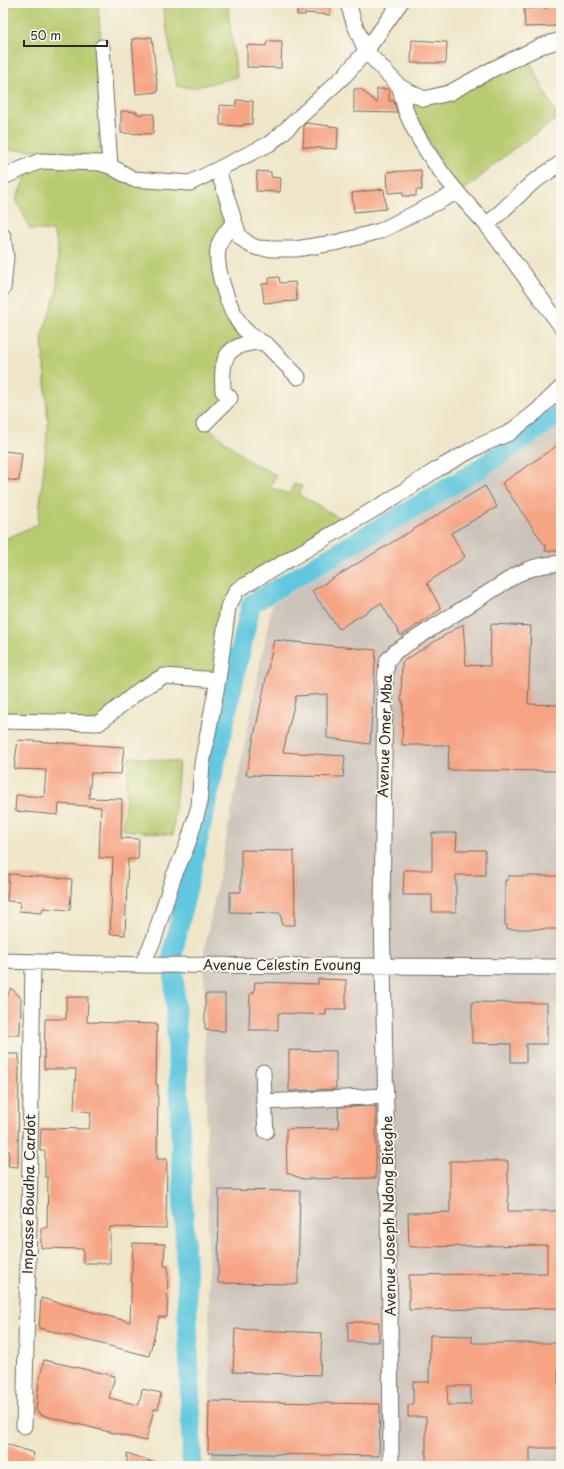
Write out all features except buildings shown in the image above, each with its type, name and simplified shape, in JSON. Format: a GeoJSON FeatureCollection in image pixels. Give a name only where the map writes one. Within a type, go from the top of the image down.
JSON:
{"type":"FeatureCollection","features":[{"type":"Feature","properties":{"kind":"street"},"geometry":{"type":"LineString","coordinates":[[348,3],[354,23],[366,51],[400,87],[424,99],[449,93],[491,70],[541,46],[561,40]]}},
{"type":"Feature","properties":{"kind":"street"},"geometry":{"type":"LineString","coordinates":[[3,177],[40,161],[100,163],[110,166],[133,179],[190,183],[269,144],[279,136],[345,76],[366,51],[400,3]]}},
{"type":"Feature","properties":{"kind":"street"},"geometry":{"type":"LineString","coordinates":[[102,47],[110,166]]}},
{"type":"Feature","properties":{"kind":"street"},"geometry":{"type":"LineString","coordinates":[[400,87],[407,113],[417,135],[457,192],[487,225],[561,326]]}},
{"type":"Feature","properties":{"kind":"street"},"geometry":{"type":"LineString","coordinates":[[487,225],[532,183],[561,163]]}},
{"type":"Feature","properties":{"kind":"street"},"geometry":{"type":"LineString","coordinates":[[218,170],[239,236],[250,245],[258,248],[296,249],[339,242],[380,231],[457,192]]}},
{"type":"Feature","properties":{"kind":"street"},"geometry":{"type":"LineString","coordinates":[[234,222],[220,242],[217,256],[221,279],[232,310],[244,329],[267,345],[298,377]]}},
{"type":"Feature","properties":{"kind":"street"},"geometry":{"type":"LineString","coordinates":[[3,236],[6,257],[3,288]]}},
{"type":"Feature","properties":{"kind":"street"},"geometry":{"type":"LineString","coordinates":[[204,424],[230,398],[223,391],[222,371],[225,359],[239,345],[261,342]]}},
{"type":"Feature","properties":{"kind":"street"},"geometry":{"type":"LineString","coordinates":[[142,965],[154,939],[173,878],[188,843],[199,806],[202,764],[218,680],[228,607],[237,590],[383,504],[439,468],[481,445],[509,433],[536,412],[561,388]]}},
{"type":"Feature","properties":{"kind":"street","name":"Avenue Omer Mba"},"geometry":{"type":"LineString","coordinates":[[383,965],[382,906],[384,741],[387,661],[401,648],[516,574],[540,565],[561,563]]}},
{"type":"Feature","properties":{"kind":"street"},"geometry":{"type":"LineString","coordinates":[[3,721],[99,723],[141,689],[164,676],[218,680]]}},
{"type":"Feature","properties":{"kind":"street","name":"Avenue Celestin Evoung"},"geometry":{"type":"LineString","coordinates":[[3,961],[142,965],[561,967]]}},
{"type":"Feature","properties":{"kind":"street","name":"Impasse Boudha Cardot"},"geometry":{"type":"LineString","coordinates":[[24,1426],[33,962]]}},
{"type":"Feature","properties":{"kind":"street","name":"Avenue Joseph Ndong Biteghe"},"geometry":{"type":"LineString","coordinates":[[383,965],[390,1315],[391,1466]]}},
{"type":"Feature","properties":{"kind":"street"},"geometry":{"type":"LineString","coordinates":[[262,1072],[266,1132]]}},
{"type":"Feature","properties":{"kind":"street"},"geometry":{"type":"LineString","coordinates":[[264,1102],[386,1096]]}},
{"type":"Feature","properties":{"kind":"shaded area"},"geometry":{"type":"Polygon","coordinates":[[[561,425],[561,1466],[211,1466],[204,952],[272,604],[438,505],[561,425]]]}},
{"type":"Feature","properties":{"kind":"green space"},"geometry":{"type":"Polygon","coordinates":[[[3,3],[98,3],[110,166],[133,179],[190,183],[218,170],[234,222],[220,242],[232,310],[261,342],[225,359],[230,398],[204,424],[249,461],[276,475],[270,487],[289,494],[294,484],[302,486],[299,495],[350,524],[237,590],[218,680],[164,676],[99,723],[3,721],[3,540],[38,524],[48,426],[42,335],[57,291],[58,247],[53,231],[30,229],[16,199],[38,150],[3,150],[3,3]]]}},
{"type":"Feature","properties":{"kind":"green space"},"geometry":{"type":"Polygon","coordinates":[[[162,3],[227,3],[237,77],[192,88],[177,86],[162,3]]]}},
{"type":"Feature","properties":{"kind":"green space"},"geometry":{"type":"Polygon","coordinates":[[[526,54],[558,118],[512,150],[458,194],[400,87],[424,99],[526,54]]]}},
{"type":"Feature","properties":{"kind":"green space"},"geometry":{"type":"Polygon","coordinates":[[[129,757],[179,762],[173,835],[123,830],[129,757]]]}},
{"type":"Feature","properties":{"kind":"waterway"},"geometry":{"type":"LineString","coordinates":[[192,1466],[187,1296],[173,952],[251,604],[476,471],[561,413]]}}]}
